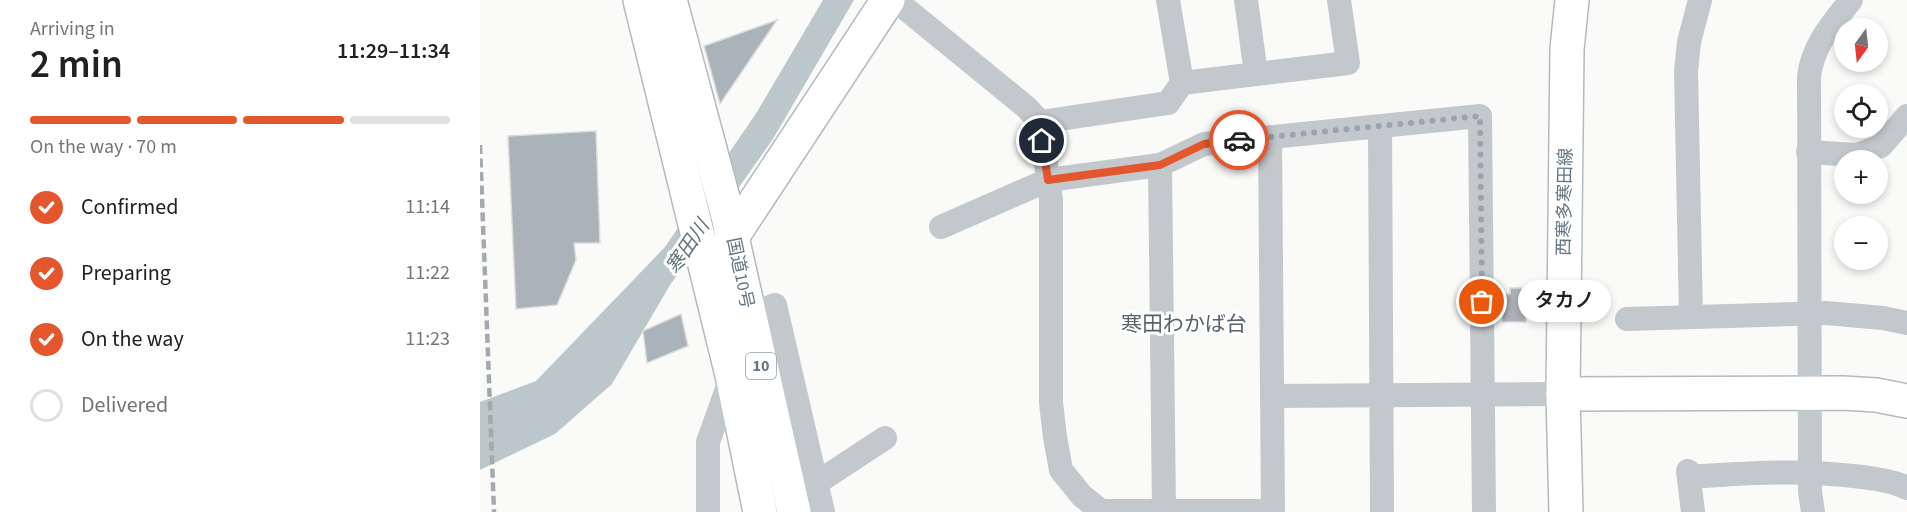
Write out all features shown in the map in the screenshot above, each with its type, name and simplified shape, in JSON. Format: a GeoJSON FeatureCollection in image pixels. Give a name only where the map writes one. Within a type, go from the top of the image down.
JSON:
{"type":"FeatureCollection","features":[{"type":"Feature","properties":{"kind":"main road","name":"国道10号"},"geometry":{"type":"LineString","coordinates":[[640,0],[710,150],[750,315],[806,494]]}},
{"type":"Feature","properties":{"kind":"main road","name":"国道10号"},"geometry":{"type":"LineString","coordinates":[[670,0],[686,189],[732,375],[760,512]]}},
{"type":"Feature","properties":{"kind":"main road"},"geometry":{"type":"LineString","coordinates":[[706,273],[730,229],[888,0]]}},
{"type":"Feature","properties":{"kind":"main road","name":"西寒多寒田線"},"geometry":{"type":"LineString","coordinates":[[1566,512],[1563,394],[1567,61],[1572,0]]}},
{"type":"Feature","properties":{"kind":"main road"},"geometry":{"type":"LineString","coordinates":[[1563,394],[1810,393],[1876,395],[1907,401]]}},
{"type":"Feature","properties":{"kind":"street"},"geometry":{"type":"LineString","coordinates":[[895,0],[1026,107],[1040,122],[1051,200],[1051,403],[1055,437],[1061,470],[1082,496],[1101,511],[1273,511],[1270,137]]}},
{"type":"Feature","properties":{"kind":"street"},"geometry":{"type":"LineString","coordinates":[[1168,0],[1182,83]]}},
{"type":"Feature","properties":{"kind":"street"},"geometry":{"type":"LineString","coordinates":[[1246,0],[1256,74]]}},
{"type":"Feature","properties":{"kind":"street"},"geometry":{"type":"LineString","coordinates":[[1040,122],[1167,103],[1182,83],[1348,63],[1339,0]]}},
{"type":"Feature","properties":{"kind":"street"},"geometry":{"type":"LineString","coordinates":[[1691,317],[1686,71],[1689,42],[1700,0]]}},
{"type":"Feature","properties":{"kind":"street"},"geometry":{"type":"LineString","coordinates":[[1813,512],[1810,473],[1808,85],[1812,58],[1821,39],[1851,0]]}},
{"type":"Feature","properties":{"kind":"street"},"geometry":{"type":"LineString","coordinates":[[941,227],[1048,180],[1160,165],[1204,144],[1480,116],[1484,512]]}},
{"type":"Feature","properties":{"kind":"street"},"geometry":{"type":"LineString","coordinates":[[1808,152],[1857,155],[1881,146],[1907,116]]}},
{"type":"Feature","properties":{"kind":"street"},"geometry":{"type":"LineString","coordinates":[[1380,127],[1382,512]]}},
{"type":"Feature","properties":{"kind":"street"},"geometry":{"type":"LineString","coordinates":[[1160,165],[1164,511]]}},
{"type":"Feature","properties":{"kind":"street"},"geometry":{"type":"LineString","coordinates":[[1627,319],[1809,313],[1860,315],[1907,323]]}},
{"type":"Feature","properties":{"kind":"street"},"geometry":{"type":"LineString","coordinates":[[720,327],[750,315]]}},
{"type":"Feature","properties":{"kind":"street"},"geometry":{"type":"LineString","coordinates":[[708,512],[708,442],[732,375]]}},
{"type":"Feature","properties":{"kind":"street"},"geometry":{"type":"LineString","coordinates":[[1272,396],[1563,394]]}},
{"type":"Feature","properties":{"kind":"street"},"geometry":{"type":"LineString","coordinates":[[823,512],[806,494],[885,438]]}},
{"type":"Feature","properties":{"kind":"street"},"geometry":{"type":"LineString","coordinates":[[1693,512],[1688,474],[1810,473],[1877,479],[1900,484],[1907,488]]}},
{"type":"Feature","properties":{"kind":"water","name":"寒田川"},"geometry":{"type":"Polygon","coordinates":[[[823,0],[854,0],[773,139],[670,285],[612,384],[555,434],[480,470],[480,402],[536,381],[665,247],[757,112],[823,0]]]}},
{"type":"Feature","properties":{"kind":"building"},"geometry":{"type":"Polygon","coordinates":[[[777,20],[720,104],[704,46],[777,20]]]}},
{"type":"Feature","properties":{"kind":"building"},"geometry":{"type":"Polygon","coordinates":[[[596,131],[600,243],[574,243],[576,260],[557,305],[516,309],[508,136],[596,131]]]}},
{"type":"Feature","properties":{"kind":"building"},"geometry":{"type":"Polygon","coordinates":[[[1510,288],[1534,288],[1537,317],[1526,317],[1526,322],[1502,322],[1501,294],[1510,294],[1510,288]]]}},
{"type":"Feature","properties":{"kind":"building"},"geometry":{"type":"Polygon","coordinates":[[[681,314],[688,346],[647,363],[643,331],[681,314]]]}},
{"type":"Feature","properties":{"kind":"railway"},"geometry":{"type":"LineString","coordinates":[[480,145],[494,512]]}},
{"type":"Feature","properties":{"kind":"way so far"},"geometry":{"type":"LineString","coordinates":[[1239,140],[1480,116],[1482,302]]}},
{"type":"Feature","properties":{"kind":"place","name":"タカノ"},"geometry":{"type":"Point","coordinates":[1482,302]}},
{"type":"Feature","properties":{"kind":"district","name":"寒田わかば台"},"geometry":{"type":"Point","coordinates":[1184,324]}},
{"type":"Feature","properties":{"kind":"route"},"geometry":{"type":"LineString","coordinates":[[1042,141],[1048,180],[1160,165],[1204,144],[1239,140]]}}]}
